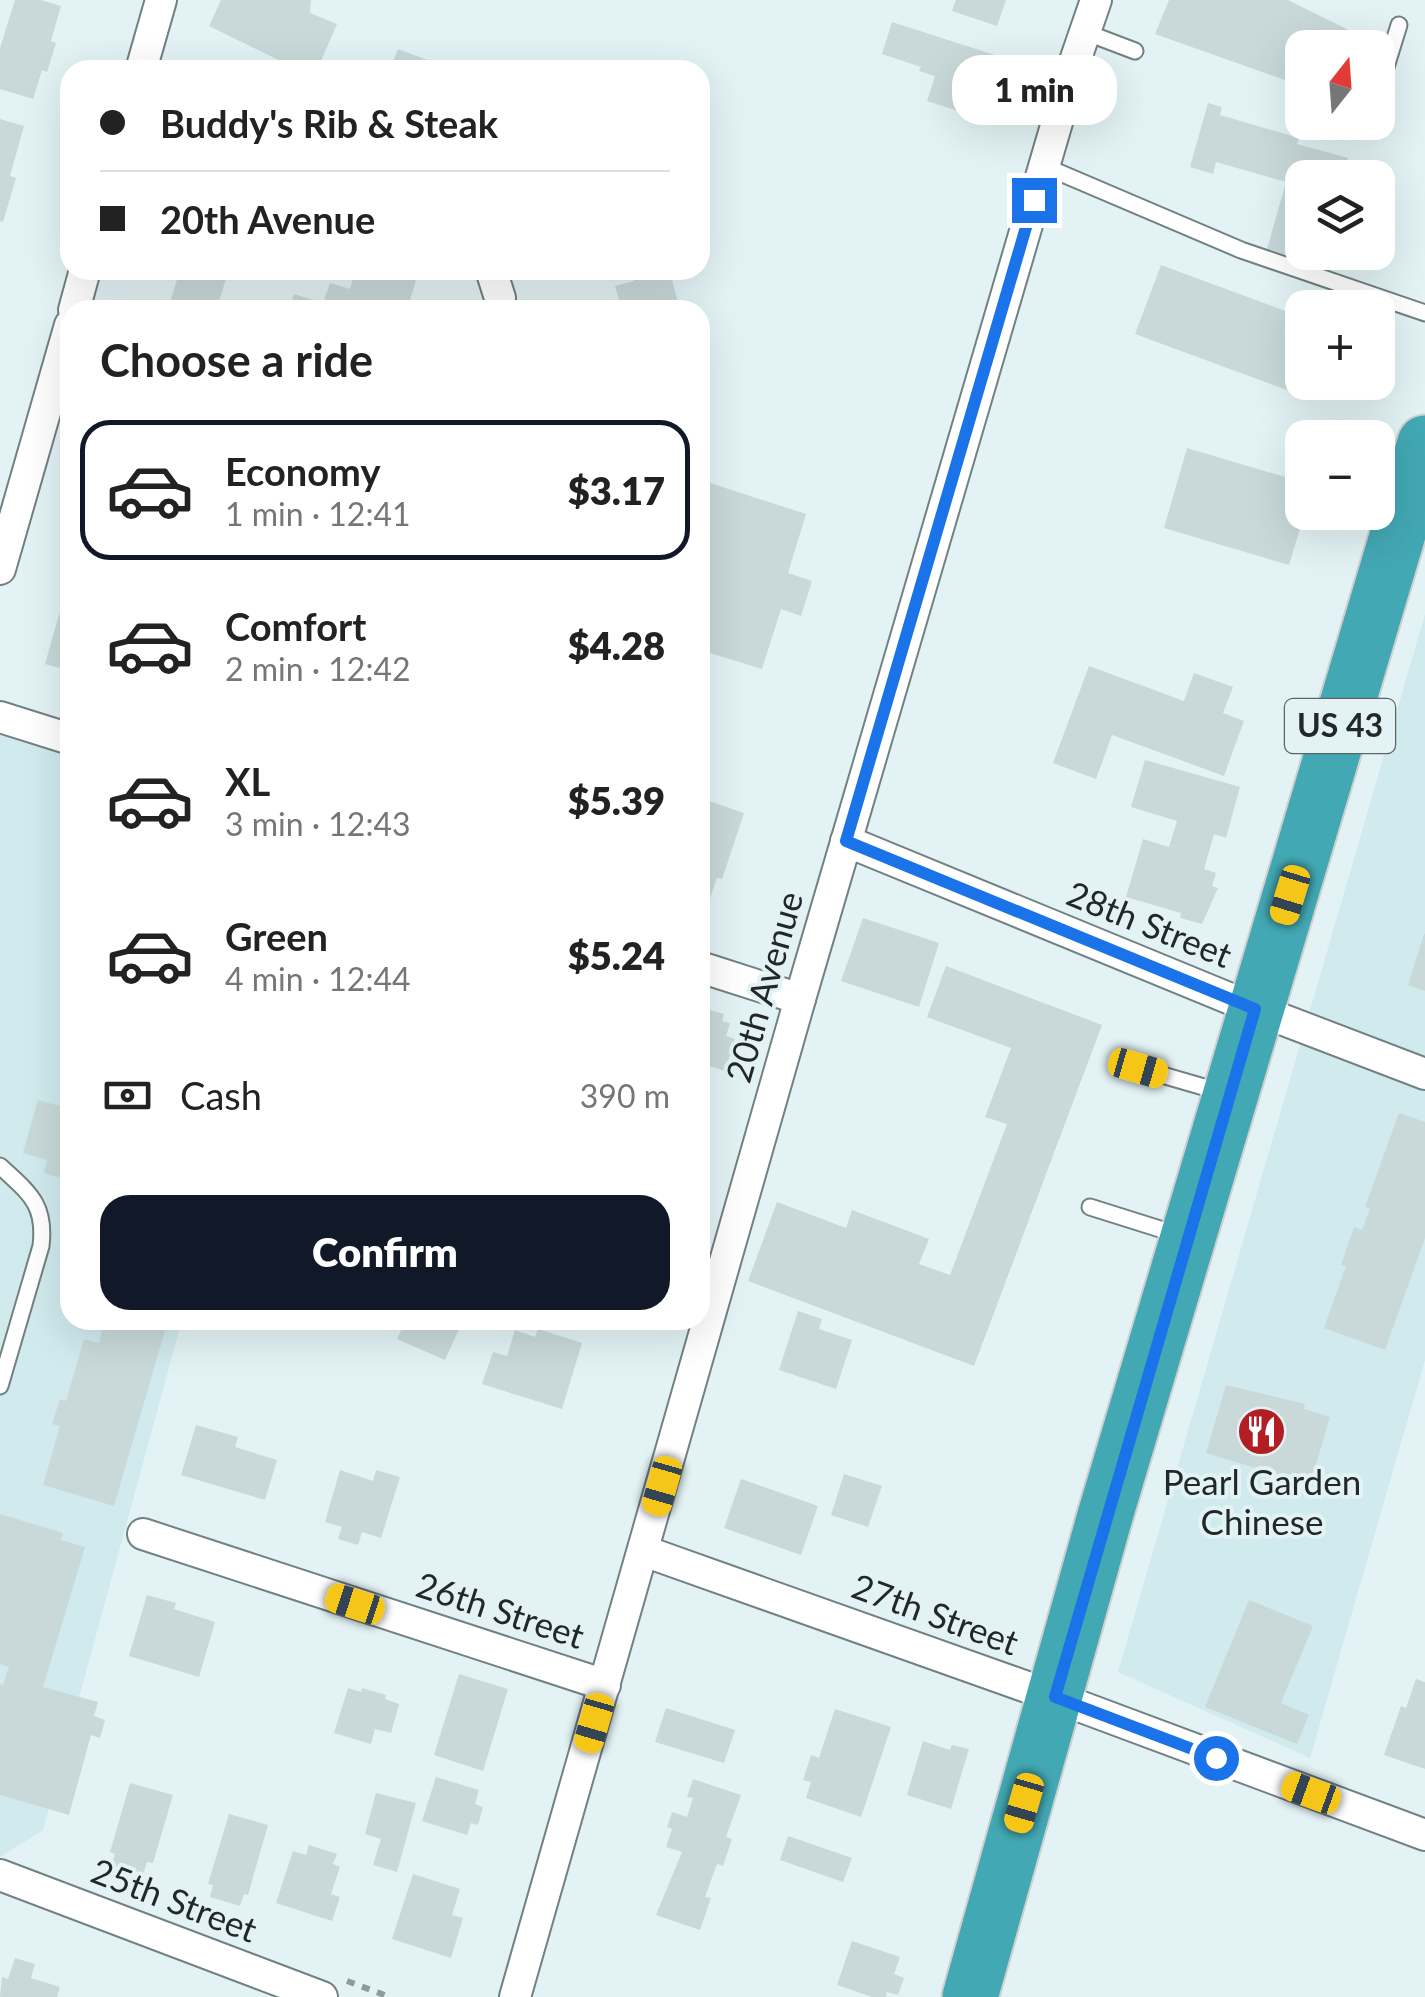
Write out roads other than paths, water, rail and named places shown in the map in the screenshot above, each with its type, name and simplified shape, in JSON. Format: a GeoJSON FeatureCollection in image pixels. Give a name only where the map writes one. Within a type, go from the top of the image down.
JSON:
{"type":"FeatureCollection","features":[{"type":"Feature","properties":{"kind":"highway","name":"US 43"},"geometry":{"type":"LineString","coordinates":[[970,1997],[1230,1094],[1425,442]]}},
{"type":"Feature","properties":{"kind":"street"},"geometry":{"type":"LineString","coordinates":[[144,60],[161,0]]}},
{"type":"Feature","properties":{"kind":"street","name":"20th Avenue"},"geometry":{"type":"LineString","coordinates":[[710,1318],[846,841],[1096,0]]}},
{"type":"Feature","properties":{"kind":"street"},"geometry":{"type":"LineString","coordinates":[[0,569],[60,360]]}},
{"type":"Feature","properties":{"kind":"street"},"geometry":{"type":"LineString","coordinates":[[0,717],[60,736]]}},
{"type":"Feature","properties":{"kind":"street","name":"28th Street"},"geometry":{"type":"LineString","coordinates":[[846,841],[1255,1009],[1425,1074]]}},
{"type":"Feature","properties":{"kind":"street"},"geometry":{"type":"LineString","coordinates":[[710,970],[800,1000]]}},
{"type":"Feature","properties":{"kind":"street","name":"20th Avenue"},"geometry":{"type":"LineString","coordinates":[[515,1997],[707,1330]]}},
{"type":"Feature","properties":{"kind":"street","name":"26th Street"},"geometry":{"type":"LineString","coordinates":[[143,1534],[605,1685]]}},
{"type":"Feature","properties":{"kind":"street","name":"27th Street"},"geometry":{"type":"LineString","coordinates":[[644,1551],[1055,1697],[1425,1835]]}},
{"type":"Feature","properties":{"kind":"street","name":"25th Street"},"geometry":{"type":"LineString","coordinates":[[0,1875],[322,1997]]}},
{"type":"Feature","properties":{"kind":"lane"},"geometry":{"type":"LineString","coordinates":[[1395,38],[1399,25]]}},
{"type":"Feature","properties":{"kind":"lane"},"geometry":{"type":"LineString","coordinates":[[1085,32],[1135,51]]}},
{"type":"Feature","properties":{"kind":"lane"},"geometry":{"type":"LineString","coordinates":[[1044,166],[1241,250],[1425,313]]}},
{"type":"Feature","properties":{"kind":"lane"},"geometry":{"type":"LineString","coordinates":[[1138,1068],[1230,1094]]}},
{"type":"Feature","properties":{"kind":"lane"},"geometry":{"type":"LineString","coordinates":[[0,1166],[35,1199],[44,1223],[0,1386]]}},
{"type":"Feature","properties":{"kind":"lane"},"geometry":{"type":"LineString","coordinates":[[1090,1206],[1188,1238]]}},
{"type":"Feature","properties":{"kind":"place","name":"Pearl Garden Chinese"},"geometry":{"type":"Point","coordinates":[1262,1431]}}]}
